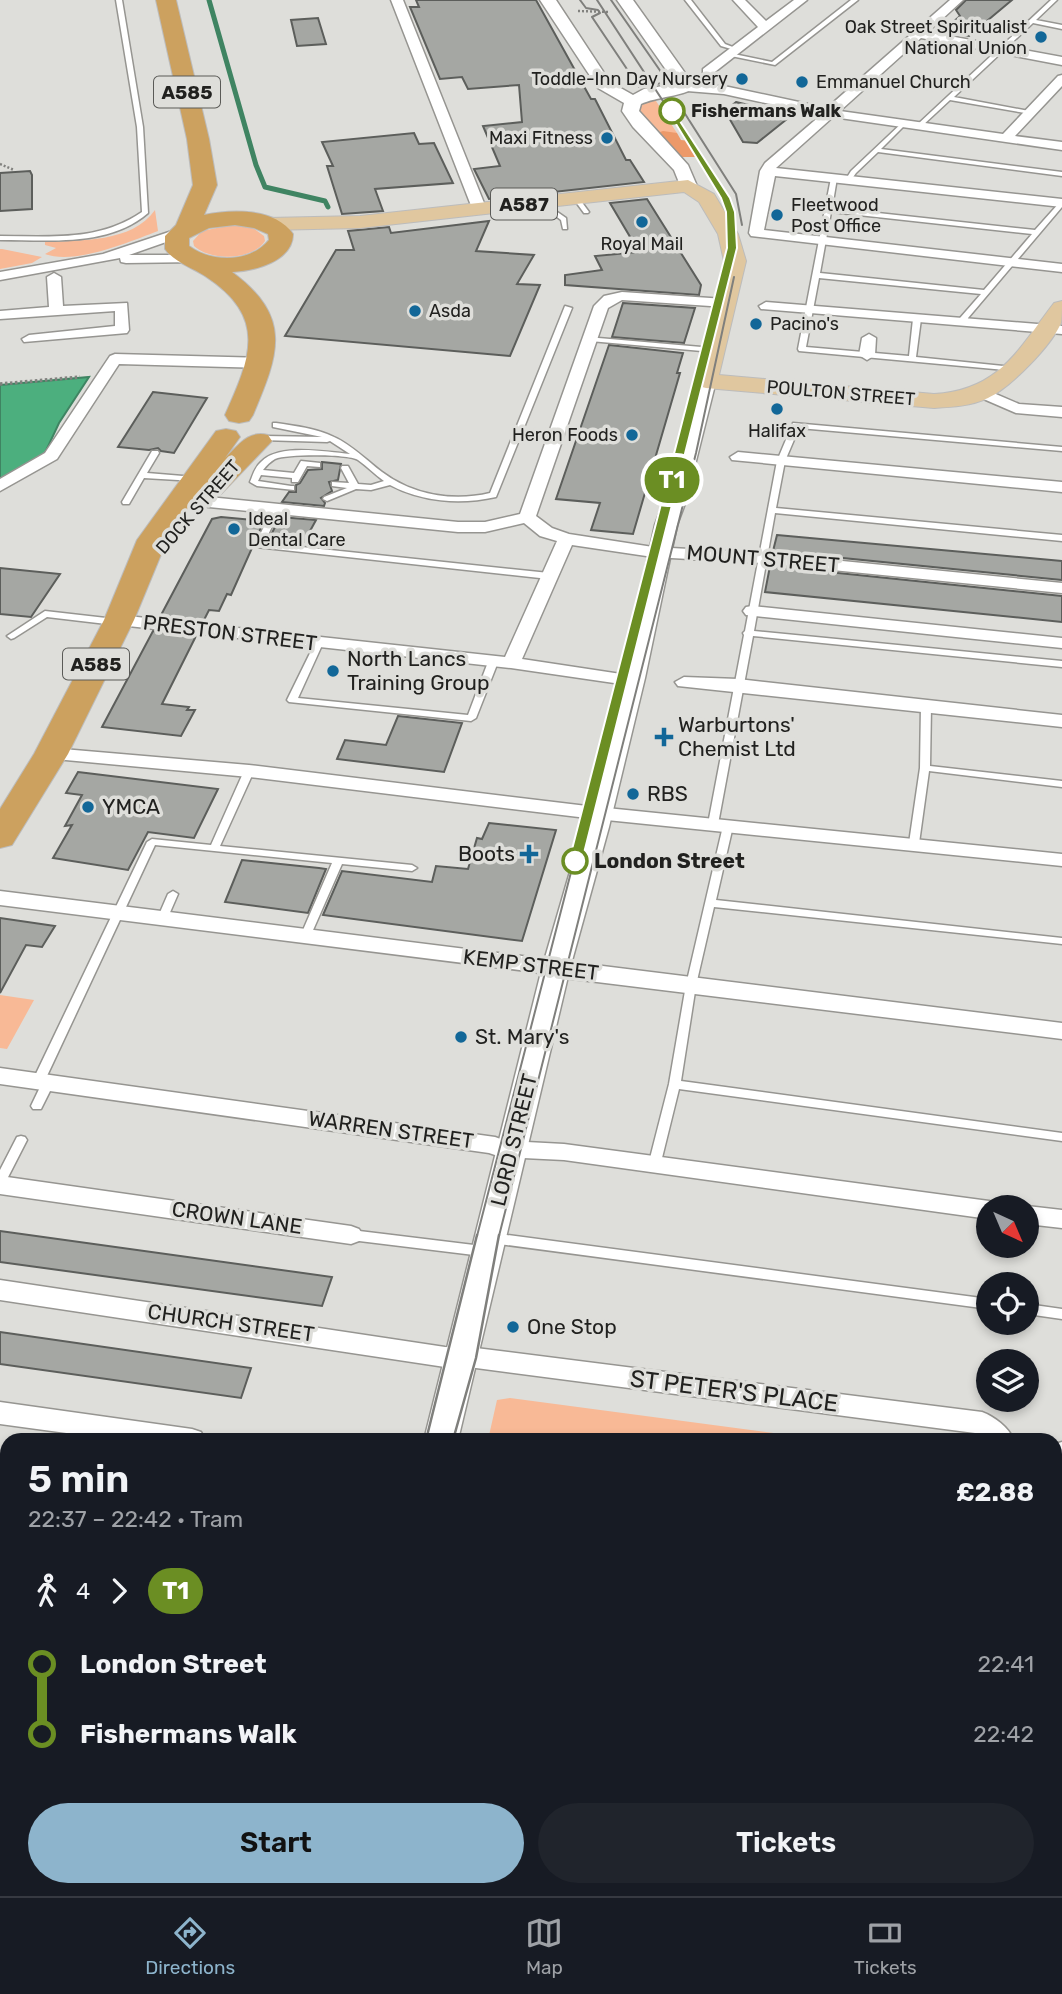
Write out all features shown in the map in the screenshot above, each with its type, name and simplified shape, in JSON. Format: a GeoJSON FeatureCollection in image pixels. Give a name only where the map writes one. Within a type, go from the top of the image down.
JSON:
{"type":"FeatureCollection","features":[{"type":"Feature","properties":{"kind":"highway","name":"A585"},"geometry":{"type":"LineString","coordinates":[[166,0],[198,139],[205,185]]}},
{"type":"Feature","properties":{"kind":"highway"},"geometry":{"type":"LineString","coordinates":[[255,429],[262,332],[257,312],[233,283],[177,249],[175,243],[205,185],[247,216],[264,222],[281,236],[271,268],[272,313],[262,332]]}},
{"type":"Feature","properties":{"kind":"highway"},"geometry":{"type":"LineString","coordinates":[[183,231],[214,219],[240,218],[264,222]]}},
{"type":"Feature","properties":{"kind":"highway"},"geometry":{"type":"LineString","coordinates":[[195,261],[271,268]]}},
{"type":"Feature","properties":{"kind":"highway","name":"DOCK STREET"},"geometry":{"type":"LineString","coordinates":[[190,493],[227,472],[255,429]]}},
{"type":"Feature","properties":{"kind":"highway","name":"DOCK STREET"},"geometry":{"type":"LineString","coordinates":[[0,837],[51,754],[139,574],[179,531],[190,493],[255,429]]}},
{"type":"Feature","properties":{"kind":"main road","name":"A587"},"geometry":{"type":"LineString","coordinates":[[264,222],[360,222],[526,204],[581,205],[688,186]]}},
{"type":"Feature","properties":{"kind":"main road","name":"LORD STREET"},"geometry":{"type":"LineString","coordinates":[[688,186],[708,241],[720,305]]}},
{"type":"Feature","properties":{"kind":"main road","name":"LORD STREET"},"geometry":{"type":"LineString","coordinates":[[688,186],[707,198],[731,242],[735,261],[720,305],[706,381]]}},
{"type":"Feature","properties":{"kind":"main road","name":"A587"},"geometry":{"type":"LineString","coordinates":[[271,268],[360,222]]}},
{"type":"Feature","properties":{"kind":"main road"},"geometry":{"type":"LineString","coordinates":[[980,396],[1001,383],[1054,330],[1062,308]]}},
{"type":"Feature","properties":{"kind":"main road","name":"POULTON STREET"},"geometry":{"type":"LineString","coordinates":[[706,381],[934,401],[953,402],[980,396]]}},
{"type":"Feature","properties":{"kind":"street"},"geometry":{"type":"LineString","coordinates":[[397,0],[479,208]]}},
{"type":"Feature","properties":{"kind":"street"},"geometry":{"type":"LineString","coordinates":[[739,0],[765,26]]}},
{"type":"Feature","properties":{"kind":"street"},"geometry":{"type":"LineString","coordinates":[[707,72],[801,0]]}},
{"type":"Feature","properties":{"kind":"street"},"geometry":{"type":"LineString","coordinates":[[957,0],[831,113],[784,151],[768,171],[756,233],[1062,268]]}},
{"type":"Feature","properties":{"kind":"street"},"geometry":{"type":"LineString","coordinates":[[550,3],[604,85],[632,101]]}},
{"type":"Feature","properties":{"kind":"street"},"geometry":{"type":"LineString","coordinates":[[629,5],[687,86]]}},
{"type":"Feature","properties":{"kind":"street"},"geometry":{"type":"LineString","coordinates":[[918,34],[1062,61]]}},
{"type":"Feature","properties":{"kind":"street"},"geometry":{"type":"LineString","coordinates":[[1006,138],[1060,85]]}},
{"type":"Feature","properties":{"kind":"street"},"geometry":{"type":"LineString","coordinates":[[632,101],[651,92],[687,86],[724,90],[831,113],[1062,146]]}},
{"type":"Feature","properties":{"kind":"street"},"geometry":{"type":"LineString","coordinates":[[632,101],[629,114],[667,149],[687,176],[688,186]]}},
{"type":"Feature","properties":{"kind":"street"},"geometry":{"type":"LineString","coordinates":[[768,171],[1062,203]]}},
{"type":"Feature","properties":{"kind":"street"},"geometry":{"type":"LineString","coordinates":[[0,276],[106,258],[183,231]]}},
{"type":"Feature","properties":{"kind":"street"},"geometry":{"type":"LineString","coordinates":[[106,258],[195,261]]}},
{"type":"Feature","properties":{"kind":"street"},"geometry":{"type":"LineString","coordinates":[[54,277],[56,310]]}},
{"type":"Feature","properties":{"kind":"street"},"geometry":{"type":"LineString","coordinates":[[190,493],[291,486],[458,527],[485,527],[527,517],[601,306],[609,299],[622,296],[720,305]]}},
{"type":"Feature","properties":{"kind":"street"},"geometry":{"type":"LineString","coordinates":[[0,315],[122,306],[122,330],[29,339]]}},
{"type":"Feature","properties":{"kind":"street"},"geometry":{"type":"LineString","coordinates":[[766,306],[1054,330]]}},
{"type":"Feature","properties":{"kind":"street"},"geometry":{"type":"LineString","coordinates":[[867,355],[869,338]]}},
{"type":"Feature","properties":{"kind":"street"},"geometry":{"type":"LineString","coordinates":[[0,486],[51,456],[115,359],[258,369]]}},
{"type":"Feature","properties":{"kind":"street","name":"LORD STREET"},"geometry":{"type":"LineString","coordinates":[[443,1433],[483,1246],[600,812],[633,678],[666,525],[675,501],[706,381]]}},
{"type":"Feature","properties":{"kind":"street"},"geometry":{"type":"LineString","coordinates":[[980,396],[1016,408],[1062,412]]}},
{"type":"Feature","properties":{"kind":"street"},"geometry":{"type":"LineString","coordinates":[[737,457],[1062,487]]}},
{"type":"Feature","properties":{"kind":"street","name":"MOUNT STREET"},"geometry":{"type":"LineString","coordinates":[[527,517],[546,532],[566,539],[661,551],[762,558],[1062,588]]}},
{"type":"Feature","properties":{"kind":"street"},"geometry":{"type":"LineString","coordinates":[[502,663],[566,539]]}},
{"type":"Feature","properties":{"kind":"street"},"geometry":{"type":"LineString","coordinates":[[752,611],[1062,643]]}},
{"type":"Feature","properties":{"kind":"street","name":"PRESTON STREET"},"geometry":{"type":"LineString","coordinates":[[118,621],[502,663],[621,679],[633,678]]}},
{"type":"Feature","properties":{"kind":"street"},"geometry":{"type":"LineString","coordinates":[[684,682],[738,685],[1062,721]]}},
{"type":"Feature","properties":{"kind":"street"},"geometry":{"type":"LineString","coordinates":[[51,754],[249,771],[600,812],[1062,860]]}},
{"type":"Feature","properties":{"kind":"street","name":"KEMP STREET"},"geometry":{"type":"LineString","coordinates":[[0,898],[1062,1031]]}},
{"type":"Feature","properties":{"kind":"street","name":"WARREN STREET"},"geometry":{"type":"LineString","coordinates":[[0,1076],[495,1144],[501,1149],[564,1152],[976,1208]]}},
{"type":"Feature","properties":{"kind":"street","name":"CROWN LANE"},"geometry":{"type":"LineString","coordinates":[[0,1183],[351,1235]]}},
{"type":"Feature","properties":{"kind":"street"},"geometry":{"type":"LineString","coordinates":[[1040,1216],[1062,1219]]}},
{"type":"Feature","properties":{"kind":"street","name":"CHURCH STREET"},"geometry":{"type":"LineString","coordinates":[[0,1290],[445,1357],[461,1357]]}},
{"type":"Feature","properties":{"kind":"street","name":"ST PETER'S PLACE"},"geometry":{"type":"LineString","coordinates":[[461,1357],[982,1423],[993,1433]]}},
{"type":"Feature","properties":{"kind":"street"},"geometry":{"type":"LineString","coordinates":[[0,1413],[142,1433]]}},
{"type":"Feature","properties":{"kind":"lane"},"geometry":{"type":"LineString","coordinates":[[0,238],[104,232],[131,223],[145,213],[140,127],[118,0]]}},
{"type":"Feature","properties":{"kind":"lane"},"geometry":{"type":"LineString","coordinates":[[688,0],[723,45],[732,52],[773,64],[855,0]]}},
{"type":"Feature","properties":{"kind":"lane"},"geometry":{"type":"LineString","coordinates":[[920,125],[1054,0]]}},
{"type":"Feature","properties":{"kind":"lane"},"geometry":{"type":"LineString","coordinates":[[1031,21],[1062,27]]}},
{"type":"Feature","properties":{"kind":"lane"},"geometry":{"type":"LineString","coordinates":[[949,97],[1029,113]]}},
{"type":"Feature","properties":{"kind":"lane"},"geometry":{"type":"LineString","coordinates":[[849,179],[904,123]]}},
{"type":"Feature","properties":{"kind":"lane"},"geometry":{"type":"LineString","coordinates":[[877,150],[1062,174]]}},
{"type":"Feature","properties":{"kind":"lane"},"geometry":{"type":"LineString","coordinates":[[834,178],[802,349],[1013,369]]}},
{"type":"Feature","properties":{"kind":"lane"},"geometry":{"type":"LineString","coordinates":[[964,323],[964,317],[1062,203]]}},
{"type":"Feature","properties":{"kind":"lane"},"geometry":{"type":"LineString","coordinates":[[526,204],[557,213],[564,219],[565,228]]}},
{"type":"Feature","properties":{"kind":"lane"},"geometry":{"type":"LineString","coordinates":[[827,210],[1036,232]]}},
{"type":"Feature","properties":{"kind":"lane"},"geometry":{"type":"LineString","coordinates":[[815,275],[986,292]]}},
{"type":"Feature","properties":{"kind":"lane"},"geometry":{"type":"LineString","coordinates":[[255,429],[313,432],[336,440],[390,482],[431,497],[473,501],[493,495],[568,308]]}},
{"type":"Feature","properties":{"kind":"lane"},"geometry":{"type":"LineString","coordinates":[[912,359],[917,319]]}},
{"type":"Feature","properties":{"kind":"lane"},"geometry":{"type":"LineString","coordinates":[[590,339],[713,350]]}},
{"type":"Feature","properties":{"kind":"lane"},"geometry":{"type":"LineString","coordinates":[[654,1166],[675,1084],[691,985],[710,903],[747,633],[774,510],[781,461],[796,425],[1062,449]]}},
{"type":"Feature","properties":{"kind":"lane"},"geometry":{"type":"LineString","coordinates":[[255,429],[336,440]]}},
{"type":"Feature","properties":{"kind":"lane"},"geometry":{"type":"LineString","coordinates":[[126,502],[155,453]]}},
{"type":"Feature","properties":{"kind":"lane"},"geometry":{"type":"LineString","coordinates":[[314,469],[291,486],[274,493],[254,482],[265,462],[295,453],[360,457]]}},
{"type":"Feature","properties":{"kind":"lane"},"geometry":{"type":"LineString","coordinates":[[258,472],[291,486]]}},
{"type":"Feature","properties":{"kind":"lane"},"geometry":{"type":"LineString","coordinates":[[142,475],[190,493]]}},
{"type":"Feature","properties":{"kind":"lane"},"geometry":{"type":"LineString","coordinates":[[355,487],[338,484],[371,488],[390,482]]}},
{"type":"Feature","properties":{"kind":"lane"},"geometry":{"type":"LineString","coordinates":[[291,486],[259,545],[549,576]]}},
{"type":"Feature","properties":{"kind":"lane"},"geometry":{"type":"LineString","coordinates":[[774,510],[1062,538]]}},
{"type":"Feature","properties":{"kind":"lane"},"geometry":{"type":"LineString","coordinates":[[11,636],[45,614],[118,621]]}},
{"type":"Feature","properties":{"kind":"lane"},"geometry":{"type":"LineString","coordinates":[[747,633],[1062,664]]}},
{"type":"Feature","properties":{"kind":"lane"},"geometry":{"type":"LineString","coordinates":[[318,643],[292,700],[471,718],[502,663]]}},
{"type":"Feature","properties":{"kind":"lane"},"geometry":{"type":"LineString","coordinates":[[914,843],[925,768],[926,706]]}},
{"type":"Feature","properties":{"kind":"lane"},"geometry":{"type":"LineString","coordinates":[[925,768],[1062,784]]}},
{"type":"Feature","properties":{"kind":"lane"},"geometry":{"type":"LineString","coordinates":[[214,848],[249,771]]}},
{"type":"Feature","properties":{"kind":"lane"},"geometry":{"type":"LineString","coordinates":[[37,1106],[44,1080],[152,842],[412,868]]}},
{"type":"Feature","properties":{"kind":"lane"},"geometry":{"type":"LineString","coordinates":[[305,937],[338,860]]}},
{"type":"Feature","properties":{"kind":"lane"},"geometry":{"type":"LineString","coordinates":[[163,917],[173,894]]}},
{"type":"Feature","properties":{"kind":"lane"},"geometry":{"type":"LineString","coordinates":[[710,903],[1062,942]]}},
{"type":"Feature","properties":{"kind":"lane"},"geometry":{"type":"LineString","coordinates":[[675,1084],[1062,1137]]}},
{"type":"Feature","properties":{"kind":"lane"},"geometry":{"type":"LineString","coordinates":[[0,1183],[21,1140]]}},
{"type":"Feature","properties":{"kind":"lane","name":"CROWN LANE"},"geometry":{"type":"LineString","coordinates":[[351,1235],[483,1246],[976,1303]]}},
{"type":"Feature","properties":{"kind":"lane"},"geometry":{"type":"LineString","coordinates":[[1039,1311],[1062,1314]]}},
{"type":"Feature","properties":{"kind":"path"},"geometry":{"type":"LineString","coordinates":[[550,3],[571,5],[581,12],[629,5]]}},
{"type":"Feature","properties":{"kind":"path"},"geometry":{"type":"LineString","coordinates":[[0,164],[14,170]]}},
{"type":"Feature","properties":{"kind":"path"},"geometry":{"type":"LineString","coordinates":[[0,384],[105,374]]}},
{"type":"Feature","properties":{"kind":"shaded area"},"geometry":{"type":"Polygon","coordinates":[[[654,98],[677,133],[657,133],[639,111],[643,101],[654,98]]]}},
{"type":"Feature","properties":{"kind":"shaded area"},"geometry":{"type":"Polygon","coordinates":[[[657,133],[677,133],[681,140],[690,141],[693,146],[691,148],[700,157],[682,157],[670,150],[671,145],[657,133]]]}},
{"type":"Feature","properties":{"kind":"shaded area"},"geometry":{"type":"Polygon","coordinates":[[[155,210],[158,231],[86,254],[57,257],[45,254],[56,248],[45,245],[45,242],[89,240],[119,234],[145,221],[155,210]]]}},
{"type":"Feature","properties":{"kind":"shaded area"},"geometry":{"type":"Polygon","coordinates":[[[232,225],[253,228],[264,236],[265,241],[251,252],[231,257],[210,254],[194,246],[193,241],[202,231],[232,225]]]}},
{"type":"Feature","properties":{"kind":"shaded area"},"geometry":{"type":"Polygon","coordinates":[[[0,249],[42,257],[32,263],[0,269],[0,249]]]}},
{"type":"Feature","properties":{"kind":"shaded area"},"geometry":{"type":"Polygon","coordinates":[[[89,377],[59,423],[44,455],[0,480],[0,385],[89,377]]]}},
{"type":"Feature","properties":{"kind":"shaded area"},"geometry":{"type":"Polygon","coordinates":[[[0,995],[34,1000],[7,1049],[0,1048],[0,995]]]}},
{"type":"Feature","properties":{"kind":"shaded area"},"geometry":{"type":"Polygon","coordinates":[[[510,1398],[774,1433],[490,1433],[497,1400],[510,1398]]]}},
{"type":"Feature","properties":{"kind":"building"},"geometry":{"type":"Polygon","coordinates":[[[416,0],[536,0],[591,99],[595,99],[626,160],[630,160],[644,182],[489,199],[474,169],[500,166],[483,126],[522,122],[519,85],[468,89],[462,77],[440,79],[410,7],[419,7],[416,0]]]}},
{"type":"Feature","properties":{"kind":"building"},"geometry":{"type":"Polygon","coordinates":[[[966,0],[1012,0],[969,36],[943,31],[960,16],[956,10],[966,0]]]}},
{"type":"Feature","properties":{"kind":"building"},"geometry":{"type":"Polygon","coordinates":[[[318,18],[326,44],[297,46],[291,20],[318,18]]]}},
{"type":"Feature","properties":{"kind":"building"},"geometry":{"type":"Polygon","coordinates":[[[736,102],[792,115],[757,143],[743,142],[725,111],[736,102]]]}},
{"type":"Feature","properties":{"kind":"building"},"geometry":{"type":"Polygon","coordinates":[[[414,133],[419,144],[434,143],[453,183],[375,189],[383,211],[342,214],[327,166],[333,166],[322,142],[414,133]]]}},
{"type":"Feature","properties":{"kind":"building"},"geometry":{"type":"Polygon","coordinates":[[[30,171],[32,209],[0,211],[0,173],[30,171]]]}},
{"type":"Feature","properties":{"kind":"building"},"geometry":{"type":"Polygon","coordinates":[[[647,199],[701,285],[699,295],[565,285],[565,275],[602,270],[595,256],[639,252],[610,203],[647,199]]]}},
{"type":"Feature","properties":{"kind":"building","name":"Asda"},"geometry":{"type":"Polygon","coordinates":[[[489,221],[476,251],[534,255],[517,284],[540,285],[510,356],[285,336],[336,250],[354,250],[348,231],[389,227],[391,233],[489,221]]]}},
{"type":"Feature","properties":{"kind":"building"},"geometry":{"type":"Polygon","coordinates":[[[623,303],[695,308],[684,343],[612,337],[623,303]]]}},
{"type":"Feature","properties":{"kind":"building"},"geometry":{"type":"Polygon","coordinates":[[[609,345],[683,353],[677,373],[680,373],[633,534],[591,530],[600,503],[556,499],[609,345]]]}},
{"type":"Feature","properties":{"kind":"building"},"geometry":{"type":"Polygon","coordinates":[[[153,392],[207,398],[174,453],[158,448],[149,450],[118,447],[153,392]]]}},
{"type":"Feature","properties":{"kind":"building"},"geometry":{"type":"Polygon","coordinates":[[[322,462],[341,464],[338,480],[329,482],[332,491],[321,498],[324,506],[282,502],[289,492],[296,492],[296,485],[308,470],[322,469],[322,462]]]}},
{"type":"Feature","properties":{"kind":"building"},"geometry":{"type":"Polygon","coordinates":[[[221,517],[264,521],[231,595],[227,594],[219,611],[209,610],[203,622],[160,617],[212,519],[221,517]]]}},
{"type":"Feature","properties":{"kind":"building"},"geometry":{"type":"Polygon","coordinates":[[[280,517],[316,520],[304,542],[269,539],[280,517]]]}},
{"type":"Feature","properties":{"kind":"building"},"geometry":{"type":"Polygon","coordinates":[[[777,535],[1062,561],[1062,580],[773,551],[777,535]]]}},
{"type":"Feature","properties":{"kind":"building"},"geometry":{"type":"Polygon","coordinates":[[[770,566],[1062,596],[1062,622],[765,592],[770,566]]]}},
{"type":"Feature","properties":{"kind":"building"},"geometry":{"type":"Polygon","coordinates":[[[0,568],[60,574],[31,617],[0,614],[0,568]]]}},
{"type":"Feature","properties":{"kind":"building"},"geometry":{"type":"Polygon","coordinates":[[[153,631],[196,636],[162,704],[195,710],[181,736],[102,727],[153,631]]]}},
{"type":"Feature","properties":{"kind":"building"},"geometry":{"type":"Polygon","coordinates":[[[398,716],[462,723],[444,772],[337,759],[345,740],[386,745],[398,716]]]}},
{"type":"Feature","properties":{"kind":"building"},"geometry":{"type":"Polygon","coordinates":[[[78,772],[218,789],[194,838],[148,832],[128,870],[53,858],[72,825],[65,826],[82,795],[66,793],[78,772]]]}},
{"type":"Feature","properties":{"kind":"building"},"geometry":{"type":"Polygon","coordinates":[[[489,823],[556,830],[522,941],[323,915],[342,871],[432,882],[436,866],[468,869],[477,838],[482,839],[489,823]]]}},
{"type":"Feature","properties":{"kind":"building"},"geometry":{"type":"Polygon","coordinates":[[[242,860],[326,869],[308,913],[225,902],[242,860]]]}},
{"type":"Feature","properties":{"kind":"building"},"geometry":{"type":"Polygon","coordinates":[[[0,918],[55,926],[42,947],[26,945],[0,993],[0,918]]]}},
{"type":"Feature","properties":{"kind":"building"},"geometry":{"type":"Polygon","coordinates":[[[0,1231],[332,1277],[322,1306],[0,1262],[0,1231]]]}},
{"type":"Feature","properties":{"kind":"building"},"geometry":{"type":"Polygon","coordinates":[[[0,1332],[251,1368],[241,1398],[0,1364],[0,1332]]]}},
{"type":"Feature","properties":{"kind":"waterway"},"geometry":{"type":"LineString","coordinates":[[209,0],[256,165],[265,187],[325,201],[328,207]]}},
{"type":"Feature","properties":{"kind":"tram line"},"geometry":{"type":"LineString","coordinates":[[580,0],[586,8],[598,10],[600,13],[592,17],[639,87],[652,85]]}},
{"type":"Feature","properties":{"kind":"tram line"},"geometry":{"type":"LineString","coordinates":[[597,0],[652,85]]}},
{"type":"Feature","properties":{"kind":"tram line"},"geometry":{"type":"LineString","coordinates":[[611,0],[668,82],[652,85]]}},
{"type":"Feature","properties":{"kind":"tram line"},"geometry":{"type":"LineString","coordinates":[[477,1236],[732,249],[730,212],[725,196],[652,85]]}},
{"type":"Feature","properties":{"kind":"tram line"},"geometry":{"type":"LineString","coordinates":[[682,109],[736,194],[742,225]]}},
{"type":"Feature","properties":{"kind":"tram line","name":"T1"},"geometry":{"type":"LineString","coordinates":[[575,861],[733,243],[726,198],[672,111]]}},
{"type":"Feature","properties":{"kind":"tram line"},"geometry":{"type":"LineString","coordinates":[[499,1236],[696,453],[734,277]]}},
{"type":"Feature","properties":{"kind":"tram line"},"geometry":{"type":"LineString","coordinates":[[428,1433],[477,1235]]}},
{"type":"Feature","properties":{"kind":"tram line"},"geometry":{"type":"LineString","coordinates":[[455,1433],[476,1358],[499,1235]]}},
{"type":"Feature","properties":{"kind":"place","name":"Oak Street Spiritualist National Union"},"geometry":{"type":"Point","coordinates":[1041,37]}},
{"type":"Feature","properties":{"kind":"place","name":"Toddle-Inn Day Nursery"},"geometry":{"type":"Point","coordinates":[742,79]}},
{"type":"Feature","properties":{"kind":"place","name":"Emmanuel Church"},"geometry":{"type":"Point","coordinates":[802,82]}},
{"type":"Feature","properties":{"kind":"place","name":"Fishermans Walk"},"geometry":{"type":"Point","coordinates":[672,111]}},
{"type":"Feature","properties":{"kind":"place","name":"Maxi Fitness"},"geometry":{"type":"Point","coordinates":[607,138]}},
{"type":"Feature","properties":{"kind":"place","name":"Fleetwood Post Office"},"geometry":{"type":"Point","coordinates":[777,215]}},
{"type":"Feature","properties":{"kind":"place","name":"Royal Mail"},"geometry":{"type":"Point","coordinates":[642,222]}},
{"type":"Feature","properties":{"kind":"place","name":"Asda"},"geometry":{"type":"Point","coordinates":[415,311]}},
{"type":"Feature","properties":{"kind":"place","name":"Pacino's"},"geometry":{"type":"Point","coordinates":[756,324]}},
{"type":"Feature","properties":{"kind":"place","name":"Halifax"},"geometry":{"type":"Point","coordinates":[777,409]}},
{"type":"Feature","properties":{"kind":"place","name":"Heron Foods"},"geometry":{"type":"Point","coordinates":[632,435]}},
{"type":"Feature","properties":{"kind":"place","name":"Ideal Dental Care"},"geometry":{"type":"Point","coordinates":[234,529]}},
{"type":"Feature","properties":{"kind":"place","name":"North Lancs Training Group"},"geometry":{"type":"Point","coordinates":[333,671]}},
{"type":"Feature","properties":{"kind":"place","name":"Warburtons' Chemist Ltd"},"geometry":{"type":"Point","coordinates":[664,737]}},
{"type":"Feature","properties":{"kind":"place","name":"RBS"},"geometry":{"type":"Point","coordinates":[633,794]}},
{"type":"Feature","properties":{"kind":"place","name":"YMCA"},"geometry":{"type":"Point","coordinates":[88,807]}},
{"type":"Feature","properties":{"kind":"place","name":"Boots"},"geometry":{"type":"Point","coordinates":[529,854]}},
{"type":"Feature","properties":{"kind":"place","name":"London Street"},"geometry":{"type":"Point","coordinates":[575,861]}},
{"type":"Feature","properties":{"kind":"place","name":"St. Mary's"},"geometry":{"type":"Point","coordinates":[461,1037]}},
{"type":"Feature","properties":{"kind":"place","name":"One Stop"},"geometry":{"type":"Point","coordinates":[513,1327]}}]}
